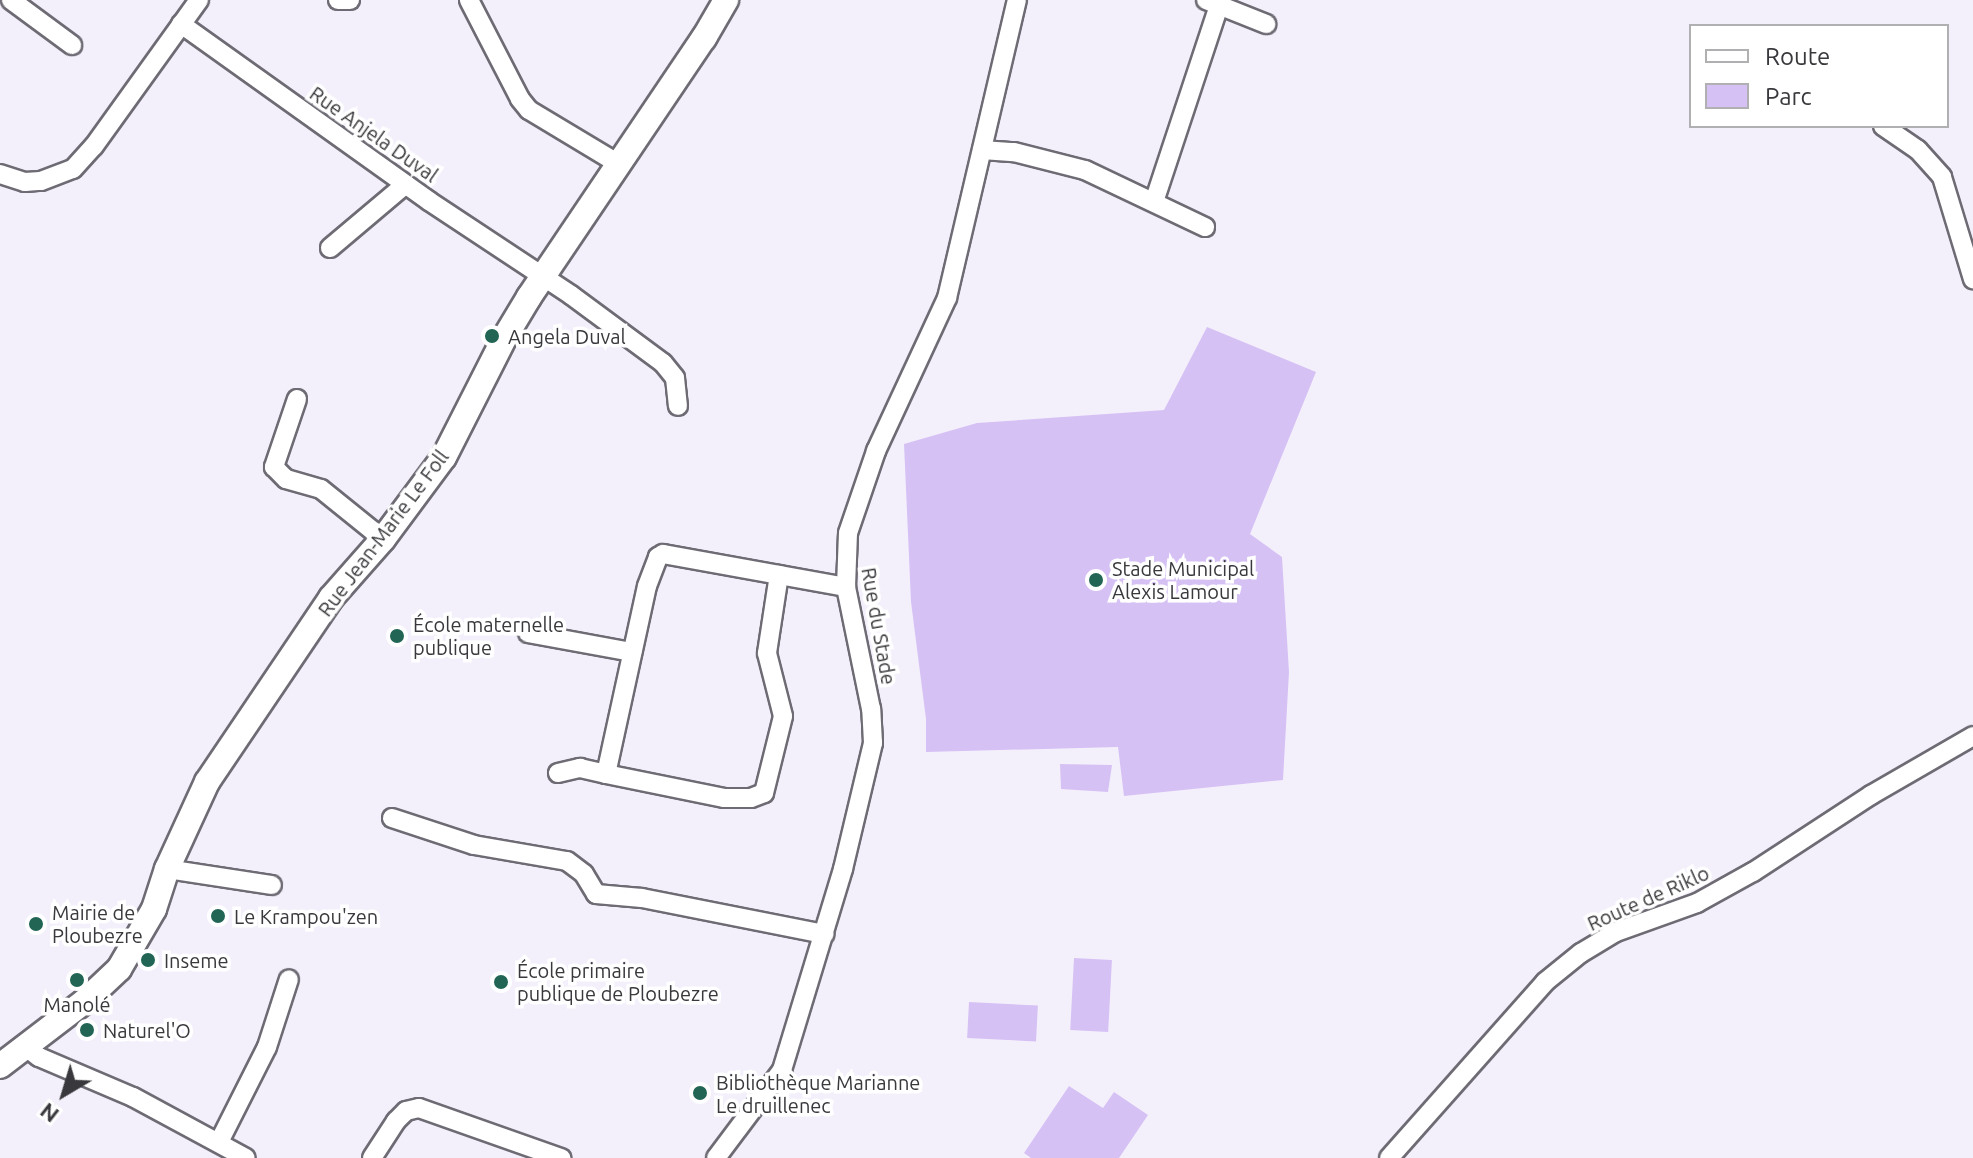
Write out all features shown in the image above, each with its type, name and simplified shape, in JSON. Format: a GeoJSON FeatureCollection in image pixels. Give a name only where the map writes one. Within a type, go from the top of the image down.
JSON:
{"type":"FeatureCollection","features":[{"type":"Feature","properties":{"kind":"main road","name":"Rue Jean-Marie Le Foll"},"geometry":{"type":"LineString","coordinates":[[0,1066],[85,1001],[119,969],[154,909],[167,869],[207,782],[331,598],[383,539],[444,457],[505,337],[704,38],[726,0]]}},
{"type":"Feature","properties":{"kind":"street"},"geometry":{"type":"LineString","coordinates":[[11,0],[72,45]]}},
{"type":"Feature","properties":{"kind":"street"},"geometry":{"type":"LineString","coordinates":[[0,174],[25,182],[41,181],[73,169],[94,146],[199,0]]}},
{"type":"Feature","properties":{"kind":"street"},"geometry":{"type":"LineString","coordinates":[[338,0],[350,0]]}},
{"type":"Feature","properties":{"kind":"street"},"geometry":{"type":"LineString","coordinates":[[469,0],[520,99],[529,110],[619,164]]}},
{"type":"Feature","properties":{"kind":"street","name":"Rue du Stade"},"geometry":{"type":"LineString","coordinates":[[716,1158],[782,1070],[824,934],[873,743],[871,709],[846,587],[848,533],[858,496],[938,324],[1017,0]]}},
{"type":"Feature","properties":{"kind":"street"},"geometry":{"type":"LineString","coordinates":[[1154,202],[1213,2],[1266,24]]}},
{"type":"Feature","properties":{"kind":"street","name":"Rue Anjela Duval"},"geometry":{"type":"LineString","coordinates":[[181,24],[406,184],[544,276],[663,363],[675,378],[678,406]]}},
{"type":"Feature","properties":{"kind":"street"},"geometry":{"type":"LineString","coordinates":[[1886,128],[1918,150],[1942,177],[1973,279]]}},
{"type":"Feature","properties":{"kind":"street"},"geometry":{"type":"LineString","coordinates":[[982,150],[1014,152],[1085,170],[1205,227]]}},
{"type":"Feature","properties":{"kind":"street"},"geometry":{"type":"LineString","coordinates":[[330,248],[406,184]]}},
{"type":"Feature","properties":{"kind":"street"},"geometry":{"type":"LineString","coordinates":[[297,399],[274,467],[286,479],[321,489],[383,539]]}},
{"type":"Feature","properties":{"kind":"street"},"geometry":{"type":"LineString","coordinates":[[606,774],[652,567],[663,554],[846,587]]}},
{"type":"Feature","properties":{"kind":"street"},"geometry":{"type":"LineString","coordinates":[[558,773],[580,768],[724,798],[751,798],[764,793],[783,716],[767,653],[779,575]]}},
{"type":"Feature","properties":{"kind":"street"},"geometry":{"type":"LineString","coordinates":[[528,633],[632,652]]}},
{"type":"Feature","properties":{"kind":"street","name":"Route de Riklo"},"geometry":{"type":"LineString","coordinates":[[1389,1158],[1430,1116],[1545,982],[1581,953],[1616,932],[1697,903],[1973,736]]}},
{"type":"Feature","properties":{"kind":"street"},"geometry":{"type":"LineString","coordinates":[[392,818],[474,845],[567,861],[584,874],[596,894],[642,898],[824,934]]}},
{"type":"Feature","properties":{"kind":"street"},"geometry":{"type":"LineString","coordinates":[[167,869],[272,885]]}},
{"type":"Feature","properties":{"kind":"street"},"geometry":{"type":"LineString","coordinates":[[219,1142],[267,1047],[289,979]]}},
{"type":"Feature","properties":{"kind":"street"},"geometry":{"type":"LineString","coordinates":[[26,1047],[39,1057],[133,1097],[246,1158]]}},
{"type":"Feature","properties":{"kind":"street"},"geometry":{"type":"LineString","coordinates":[[372,1158],[396,1121],[406,1111],[419,1108],[561,1158]]}},
{"type":"Feature","properties":{"kind":"green space","name":"Stade Municipal Alexis Lamour"},"geometry":{"type":"Polygon","coordinates":[[[1207,327],[1316,372],[1250,534],[1282,557],[1289,672],[1283,780],[1124,796],[1118,747],[926,752],[926,719],[911,602],[904,444],[977,423],[1164,410],[1207,327]]]}},
{"type":"Feature","properties":{"kind":"green space"},"geometry":{"type":"Polygon","coordinates":[[[1060,764],[1112,765],[1108,792],[1061,789],[1060,764]]]}},
{"type":"Feature","properties":{"kind":"green space"},"geometry":{"type":"Polygon","coordinates":[[[1074,958],[1112,960],[1108,1032],[1070,1030],[1074,958]]]}},
{"type":"Feature","properties":{"kind":"green space"},"geometry":{"type":"Polygon","coordinates":[[[969,1002],[1038,1006],[1036,1042],[967,1038],[969,1002]]]}},
{"type":"Feature","properties":{"kind":"green space"},"geometry":{"type":"Polygon","coordinates":[[[1069,1086],[1103,1108],[1114,1092],[1148,1115],[1119,1158],[1031,1158],[1024,1153],[1069,1086]]]}},
{"type":"Feature","properties":{"kind":"place","name":"Angela Duval"},"geometry":{"type":"Point","coordinates":[492,336]}},
{"type":"Feature","properties":{"kind":"place","name":"Stade Municipal Alexis Lamour"},"geometry":{"type":"Point","coordinates":[1096,580]}},
{"type":"Feature","properties":{"kind":"place","name":"École maternelle publique"},"geometry":{"type":"Point","coordinates":[397,636]}},
{"type":"Feature","properties":{"kind":"place","name":"Le Krampou'zen"},"geometry":{"type":"Point","coordinates":[218,916]}},
{"type":"Feature","properties":{"kind":"place","name":"Mairie de Ploubezre"},"geometry":{"type":"Point","coordinates":[36,924]}},
{"type":"Feature","properties":{"kind":"place","name":"Inseme"},"geometry":{"type":"Point","coordinates":[148,960]}},
{"type":"Feature","properties":{"kind":"place","name":"Manolé"},"geometry":{"type":"Point","coordinates":[77,980]}},
{"type":"Feature","properties":{"kind":"place","name":"École primaire publique de Ploubezre"},"geometry":{"type":"Point","coordinates":[501,982]}},
{"type":"Feature","properties":{"kind":"place","name":"Naturel'O"},"geometry":{"type":"Point","coordinates":[87,1030]}},
{"type":"Feature","properties":{"kind":"place","name":"Bibliothèque Marianne Le druillenec"},"geometry":{"type":"Point","coordinates":[700,1093]}}]}
